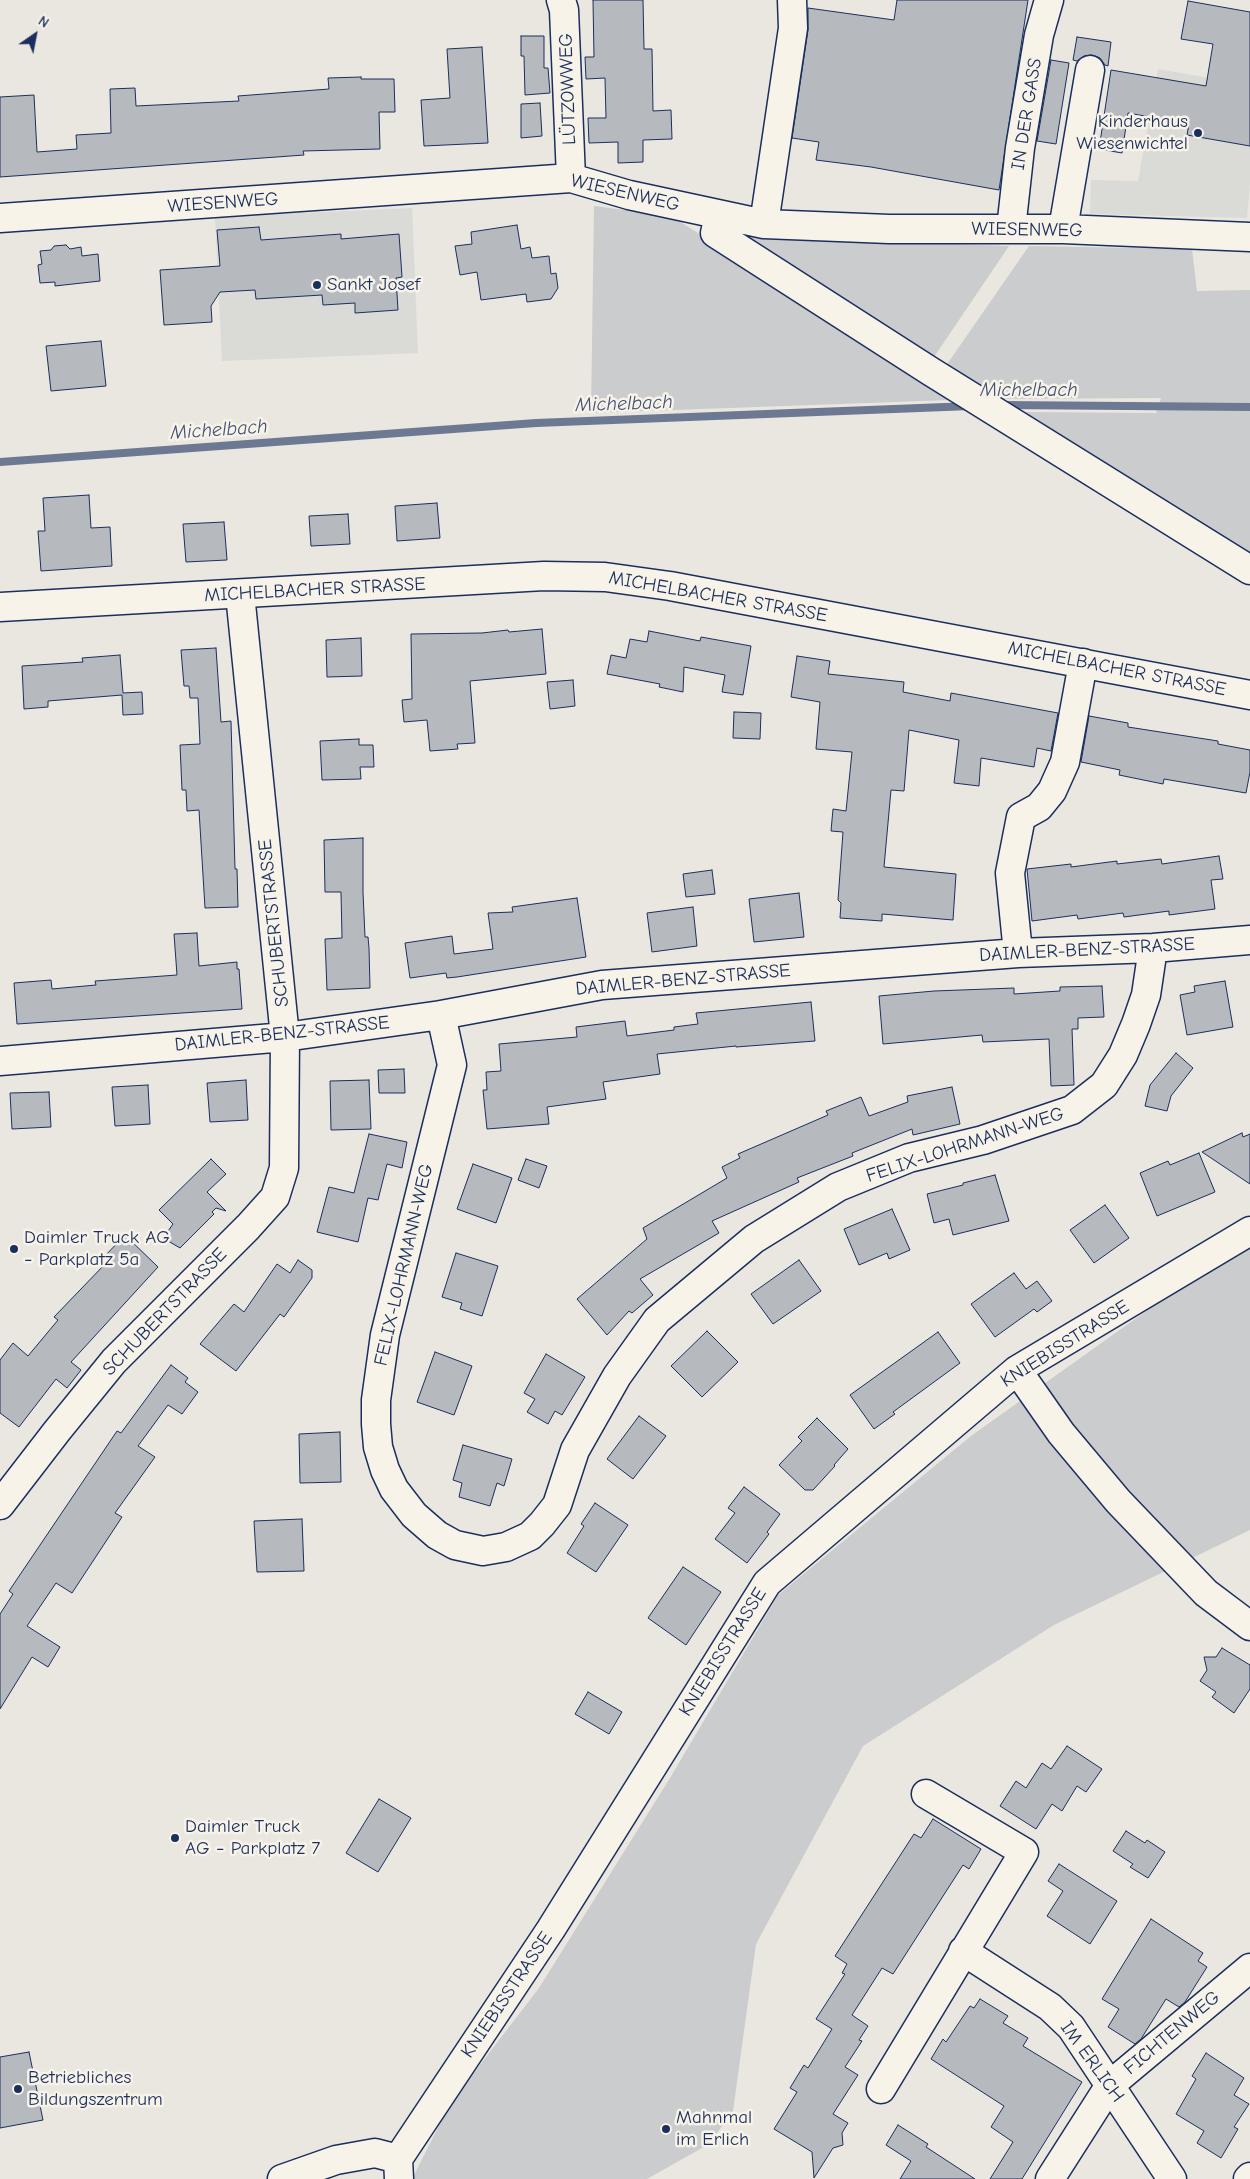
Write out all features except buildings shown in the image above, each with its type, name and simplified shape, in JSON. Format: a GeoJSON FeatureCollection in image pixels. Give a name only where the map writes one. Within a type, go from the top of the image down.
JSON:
{"type":"FeatureCollection","features":[{"type":"Feature","properties":{"kind":"street","name":"LÜTZOWWEG"},"geometry":{"type":"LineString","coordinates":[[561,0],[564,10],[571,178]]}},
{"type":"Feature","properties":{"kind":"street"},"geometry":{"type":"LineString","coordinates":[[764,224],[793,28],[792,0]]}},
{"type":"Feature","properties":{"kind":"street","name":"IN DER GASS"},"geometry":{"type":"LineString","coordinates":[[1011,229],[1022,138],[1039,35],[1048,0]]}},
{"type":"Feature","properties":{"kind":"street"},"geometry":{"type":"LineString","coordinates":[[1063,229],[1090,70]]}},
{"type":"Feature","properties":{"kind":"street","name":"WIESENWEG"},"geometry":{"type":"LineString","coordinates":[[0,218],[571,178],[629,195],[764,224],[889,229],[1063,229],[1250,237]]}},
{"type":"Feature","properties":{"kind":"street"},"geometry":{"type":"LineString","coordinates":[[719,215],[715,233],[1250,570]]}},
{"type":"Feature","properties":{"kind":"street","name":"MICHELBACHER STRASSE"},"geometry":{"type":"LineString","coordinates":[[0,607],[544,576],[605,577],[670,586],[1250,694]]}},
{"type":"Feature","properties":{"kind":"street","name":"SCHUBERTSTRASSE"},"geometry":{"type":"LineString","coordinates":[[0,1506],[56,1431],[114,1361],[248,1227],[275,1196],[284,1168],[285,1037],[240,594]]}},
{"type":"Feature","properties":{"kind":"street"},"geometry":{"type":"LineString","coordinates":[[1018,953],[1010,873],[1021,817],[1038,807],[1052,791],[1065,762],[1083,663]]}},
{"type":"Feature","properties":{"kind":"street","name":"DAIMLER-BENZ-STRASSE"},"geometry":{"type":"LineString","coordinates":[[0,1061],[285,1037],[441,1015],[602,985],[1018,953],[1153,948],[1250,940]]}},
{"type":"Feature","properties":{"kind":"street","name":"FELIX-LOHRMANN-WEG"},"geometry":{"type":"LineString","coordinates":[[441,1015],[452,1065],[385,1335],[376,1400],[376,1424],[378,1447],[385,1470],[394,1489],[414,1515],[437,1535],[455,1545],[484,1551],[506,1547],[530,1536],[542,1524],[557,1506],[575,1450],[617,1376],[657,1320],[754,1239],[838,1186],[909,1158],[983,1140],[1072,1110],[1104,1085],[1123,1055],[1136,1024],[1146,995],[1153,948]]}},
{"type":"Feature","properties":{"kind":"street","name":"KNIEBISSTRASSE"},"geometry":{"type":"LineString","coordinates":[[398,2169],[551,1929],[767,1583],[1017,1370],[1250,1231]]}},
{"type":"Feature","properties":{"kind":"street"},"geometry":{"type":"LineString","coordinates":[[1017,1370],[1061,1432],[1118,1501],[1206,1593],[1250,1626]]}},
{"type":"Feature","properties":{"kind":"street"},"geometry":{"type":"LineString","coordinates":[[881,2089],[1024,1852],[926,1794]]}},
{"type":"Feature","properties":{"kind":"street","name":"IM ERLICH"},"geometry":{"type":"LineString","coordinates":[[963,1951],[1050,2007],[1071,2027],[1172,2179]]}},
{"type":"Feature","properties":{"kind":"street","name":"FICHTENWEG"},"geometry":{"type":"LineString","coordinates":[[1050,2179],[1110,2085],[1250,1968]]}},
{"type":"Feature","properties":{"kind":"street"},"geometry":{"type":"LineString","coordinates":[[282,2179],[336,2160],[374,2152],[398,2169]]}},
{"type":"Feature","properties":{"kind":"shaded area","name":"Kinderhaus Wiesenwichtel"},"geometry":{"type":"Polygon","coordinates":[[[1158,69],[1250,85],[1250,184],[1247,218],[1090,214],[1091,180],[1138,181],[1158,69]]]}},
{"type":"Feature","properties":{"kind":"shaded area"},"geometry":{"type":"Polygon","coordinates":[[[594,206],[671,216],[948,391],[951,400],[591,413],[594,206]]]}},
{"type":"Feature","properties":{"kind":"shaded area","name":"Sankt Josef"},"geometry":{"type":"Polygon","coordinates":[[[412,208],[418,353],[222,361],[215,217],[412,208]]]}},
{"type":"Feature","properties":{"kind":"shaded area"},"geometry":{"type":"Polygon","coordinates":[[[747,236],[1009,246],[932,360],[744,243],[747,236]]]}},
{"type":"Feature","properties":{"kind":"shaded area"},"geometry":{"type":"Polygon","coordinates":[[[1029,246],[1192,249],[1197,291],[1250,290],[1250,553],[1018,412],[1156,413],[1161,398],[991,399],[943,370],[1029,246]]]}},
{"type":"Feature","properties":{"kind":"shaded area"},"geometry":{"type":"Polygon","coordinates":[[[1250,1247],[1250,1530],[1054,1625],[863,1746],[756,1944],[733,2111],[709,2144],[647,2179],[412,2179],[450,2104],[539,1988],[670,1778],[778,1595],[971,1436],[1215,1262],[1250,1247]]]}},
{"type":"Feature","properties":{"kind":"waterway","name":"Michelbach"},"geometry":{"type":"LineString","coordinates":[[1002,405],[1250,407]]}},
{"type":"Feature","properties":{"kind":"waterway","name":"Michelbach"},"geometry":{"type":"LineString","coordinates":[[0,462],[536,423],[971,406]]}},
{"type":"Feature","properties":{"kind":"place","name":"Kinderhaus Wiesenwichtel"},"geometry":{"type":"Point","coordinates":[1198,133]}},
{"type":"Feature","properties":{"kind":"place","name":"Sankt Josef"},"geometry":{"type":"Point","coordinates":[317,285]}},
{"type":"Feature","properties":{"kind":"place","name":"Daimler Truck AG − Parkplatz 5a"},"geometry":{"type":"Point","coordinates":[14,1249]}},
{"type":"Feature","properties":{"kind":"place","name":"Daimler Truck AG − Parkplatz 7"},"geometry":{"type":"Point","coordinates":[175,1838]}},
{"type":"Feature","properties":{"kind":"place","name":"Betriebliches Bildungszentrum"},"geometry":{"type":"Point","coordinates":[18,2089]}},
{"type":"Feature","properties":{"kind":"place","name":"Mahnmal im Erlich"},"geometry":{"type":"Point","coordinates":[666,2129]}}]}
